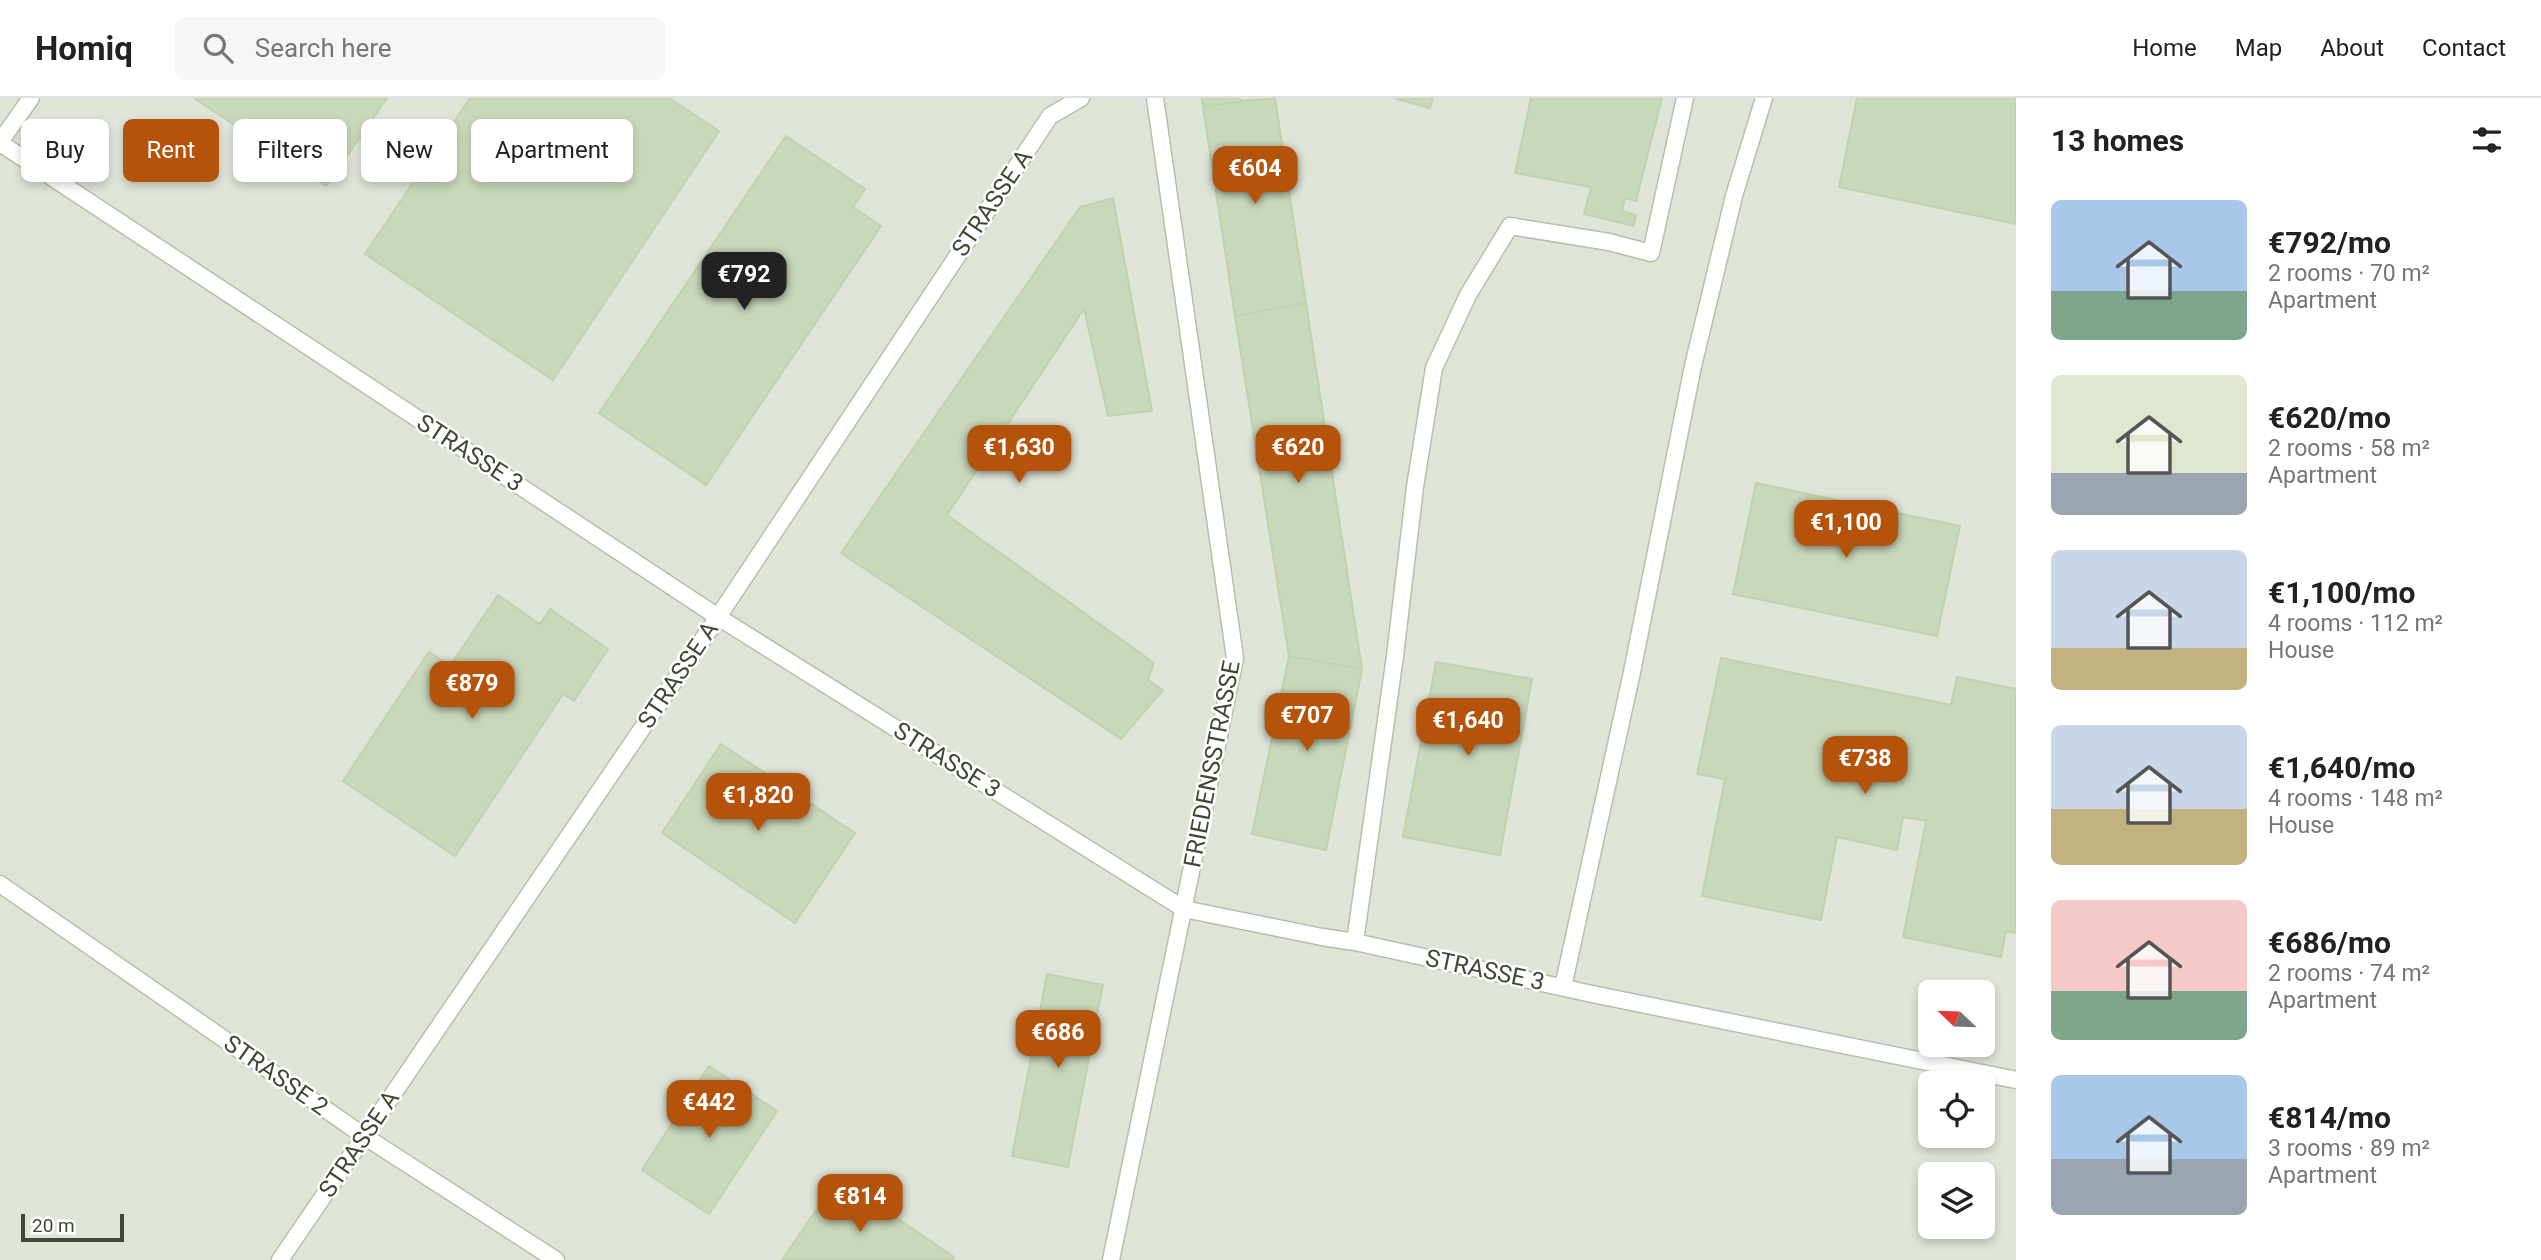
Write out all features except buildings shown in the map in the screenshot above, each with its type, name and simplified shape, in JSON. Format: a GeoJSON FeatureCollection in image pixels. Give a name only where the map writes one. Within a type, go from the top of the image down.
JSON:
{"type":"FeatureCollection","features":[{"type":"Feature","properties":{"kind":"lane"},"geometry":{"type":"LineString","coordinates":[[0,143],[31,98]]}},
{"type":"Feature","properties":{"kind":"lane","name":"STRASSE A"},"geometry":{"type":"LineString","coordinates":[[280,1260],[718,617],[1050,116],[1082,98]]}},
{"type":"Feature","properties":{"kind":"lane","name":"FRIEDENSSTRASSE"},"geometry":{"type":"LineString","coordinates":[[1111,1260],[1235,658],[1156,98]]}},
{"type":"Feature","properties":{"kind":"lane"},"geometry":{"type":"LineString","coordinates":[[1355,942],[1395,656],[1415,487],[1434,368],[1468,296],[1510,226],[1609,242],[1651,253],[1685,98]]}},
{"type":"Feature","properties":{"kind":"lane"},"geometry":{"type":"LineString","coordinates":[[1563,987],[1632,672],[1693,366],[1734,196],[1764,98]]}},
{"type":"Feature","properties":{"kind":"lane","name":"STRASSE 3"},"geometry":{"type":"LineString","coordinates":[[0,143],[718,617],[1184,909],[1355,942],[2016,1080]]}},
{"type":"Feature","properties":{"kind":"lane","name":"STRASSE 2"},"geometry":{"type":"LineString","coordinates":[[0,884],[364,1136],[556,1260]]}},
{"type":"Feature","properties":{"kind":"shaded area"},"geometry":{"type":"Polygon","coordinates":[[[0,98],[2016,98],[2016,1260],[0,1260],[0,98]]]}}]}
